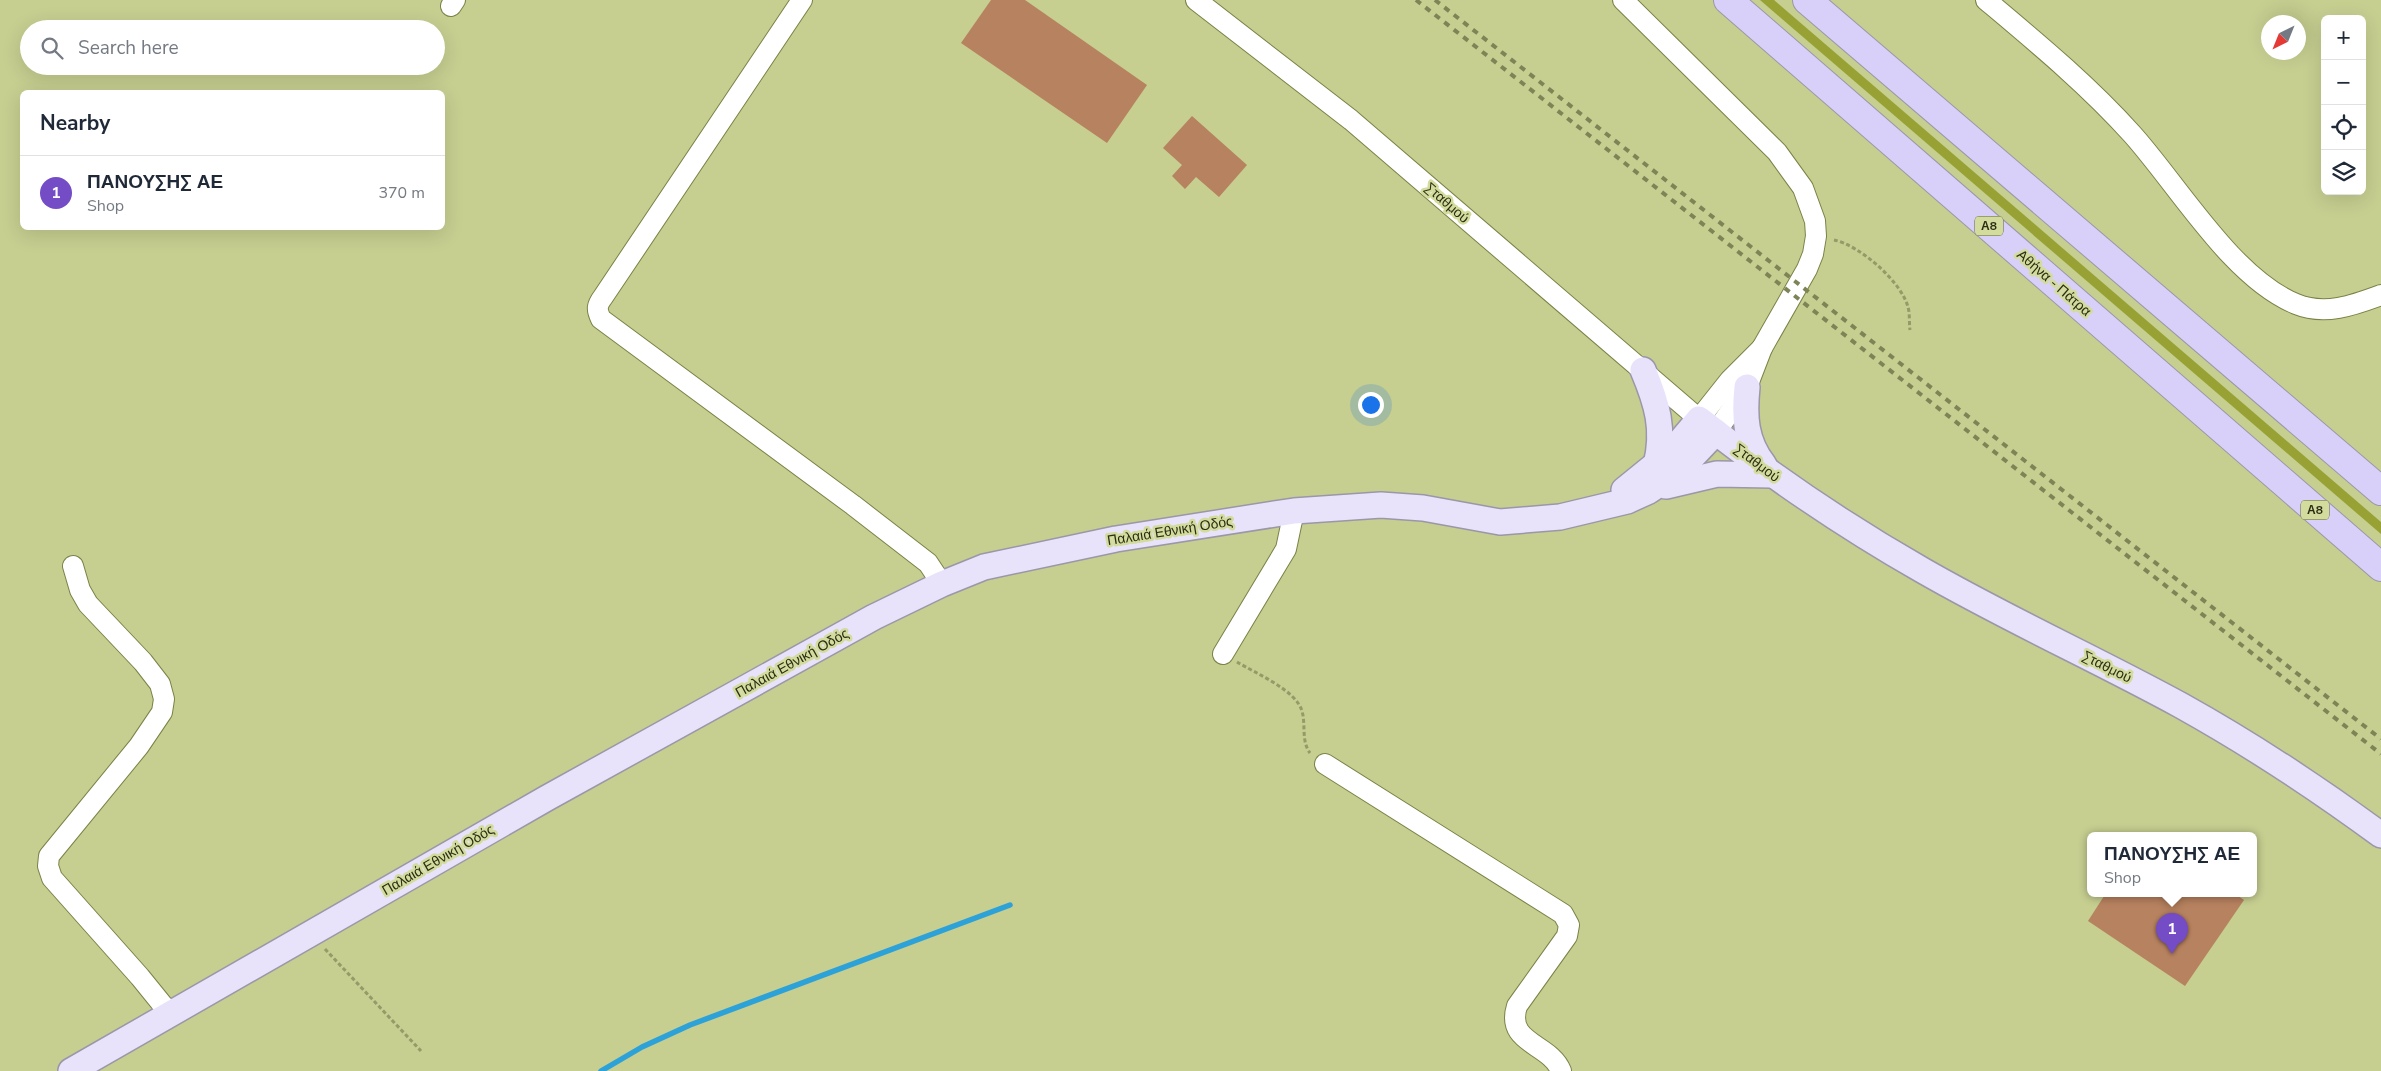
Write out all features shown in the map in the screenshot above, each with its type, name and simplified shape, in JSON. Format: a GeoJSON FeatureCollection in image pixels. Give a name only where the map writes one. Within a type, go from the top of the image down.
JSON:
{"type":"FeatureCollection","features":[{"type":"Feature","properties":{"kind":"highway","name":"Αθήνα - Πάτρα"},"geometry":{"type":"LineString","coordinates":[[1728,0],[2381,567]]}},
{"type":"Feature","properties":{"kind":"highway"},"geometry":{"type":"LineString","coordinates":[[1807,0],[2381,491]]}},
{"type":"Feature","properties":{"kind":"main road"},"geometry":{"type":"LineString","coordinates":[[1644,370],[1654,396],[1660,423],[1661,447],[1656,465]]}},
{"type":"Feature","properties":{"kind":"main road"},"geometry":{"type":"LineString","coordinates":[[1747,387],[1746,422],[1749,439],[1756,454],[1772,475]]}},
{"type":"Feature","properties":{"kind":"main road","name":"Παλαιά Εθνική Οδός"},"geometry":{"type":"LineString","coordinates":[[1589,510],[1620,493],[1708,425]]}},
{"type":"Feature","properties":{"kind":"main road","name":"Παλαιά Εθνική Οδός"},"geometry":{"type":"LineString","coordinates":[[71,1071],[616,760],[874,617],[942,584],[984,567],[1116,539],[1294,511],[1381,505],[1423,508],[1500,522],[1560,517],[1627,501],[1649,491],[1680,470],[1708,425]]}},
{"type":"Feature","properties":{"kind":"main road","name":"Σταθμού"},"geometry":{"type":"LineString","coordinates":[[1708,425],[1772,475],[1871,540],[1923,571],[2153,690],[2253,747],[2334,800],[2381,835]]}},
{"type":"Feature","properties":{"kind":"main road"},"geometry":{"type":"LineString","coordinates":[[1649,491],[1686,480],[1718,474],[1772,475]]}},
{"type":"Feature","properties":{"kind":"street"},"geometry":{"type":"LineString","coordinates":[[802,0],[597,305],[598,312],[601,318],[928,563],[942,584]]}},
{"type":"Feature","properties":{"kind":"street","name":"Σταθμού"},"geometry":{"type":"LineString","coordinates":[[1196,0],[1351,120],[1708,425]]}},
{"type":"Feature","properties":{"kind":"street"},"geometry":{"type":"LineString","coordinates":[[1623,0],[1793,171],[1811,206],[1816,236],[1813,254],[1807,269],[1762,348],[1747,387],[1708,425]]}},
{"type":"Feature","properties":{"kind":"street"},"geometry":{"type":"LineString","coordinates":[[1986,0],[2040,46],[2130,131],[2160,165],[2210,232],[2282,298],[2311,309],[2336,309],[2352,306],[2381,295]]}},
{"type":"Feature","properties":{"kind":"street"},"geometry":{"type":"LineString","coordinates":[[1708,425],[1730,380],[1762,348]]}},
{"type":"Feature","properties":{"kind":"street"},"geometry":{"type":"LineString","coordinates":[[1223,654],[1286,549],[1294,511]]}},
{"type":"Feature","properties":{"kind":"street"},"geometry":{"type":"LineString","coordinates":[[73,566],[80,590],[88,604],[143,662],[160,684],[164,698],[162,712],[139,746],[49,856],[48,866],[52,878],[140,976],[170,1014]]}},
{"type":"Feature","properties":{"kind":"street"},"geometry":{"type":"LineString","coordinates":[[1325,764],[1563,914],[1569,925],[1567,936],[1517,1006],[1514,1018],[1517,1030],[1558,1062],[1561,1071]]}},
{"type":"Feature","properties":{"kind":"path"},"geometry":{"type":"LineString","coordinates":[[1816,236],[1843,242],[1865,255],[1878,267],[1897,286],[1908,306],[1910,330]]}},
{"type":"Feature","properties":{"kind":"path"},"geometry":{"type":"LineString","coordinates":[[1223,654],[1287,691],[1296,700],[1302,710],[1307,748],[1314,757],[1325,764]]}},
{"type":"Feature","properties":{"kind":"path"},"geometry":{"type":"LineString","coordinates":[[311,934],[421,1052]]}},
{"type":"Feature","properties":{"kind":"green space"},"geometry":{"type":"Polygon","coordinates":[[[1760,0],[1774,0],[2381,522],[2381,534],[1760,0]]]}},
{"type":"Feature","properties":{"kind":"building"},"geometry":{"type":"Polygon","coordinates":[[[991,0],[1025,0],[1147,85],[1107,143],[961,43],[991,0]]]}},
{"type":"Feature","properties":{"kind":"building"},"geometry":{"type":"Polygon","coordinates":[[[1192,116],[1247,165],[1219,197],[1196,177],[1185,189],[1172,176],[1182,165],[1163,148],[1192,116]]]}},
{"type":"Feature","properties":{"kind":"building"},"geometry":{"type":"Polygon","coordinates":[[[2103,897],[2240,897],[2244,900],[2185,986],[2088,921],[2103,897]]]}},
{"type":"Feature","properties":{"kind":"waterway"},"geometry":{"type":"LineString","coordinates":[[601,1071],[642,1047],[690,1025],[1010,905]]}},
{"type":"Feature","properties":{"kind":"railway"},"geometry":{"type":"LineString","coordinates":[[1416,0],[2381,754]]}},
{"type":"Feature","properties":{"kind":"railway"},"geometry":{"type":"LineString","coordinates":[[1435,0],[2381,739]]}},
{"type":"Feature","properties":{"kind":"place","name":"ΠΑΝΟΥΣΗΣ ΑΕ"},"geometry":{"type":"Point","coordinates":[2172,954]}}]}
